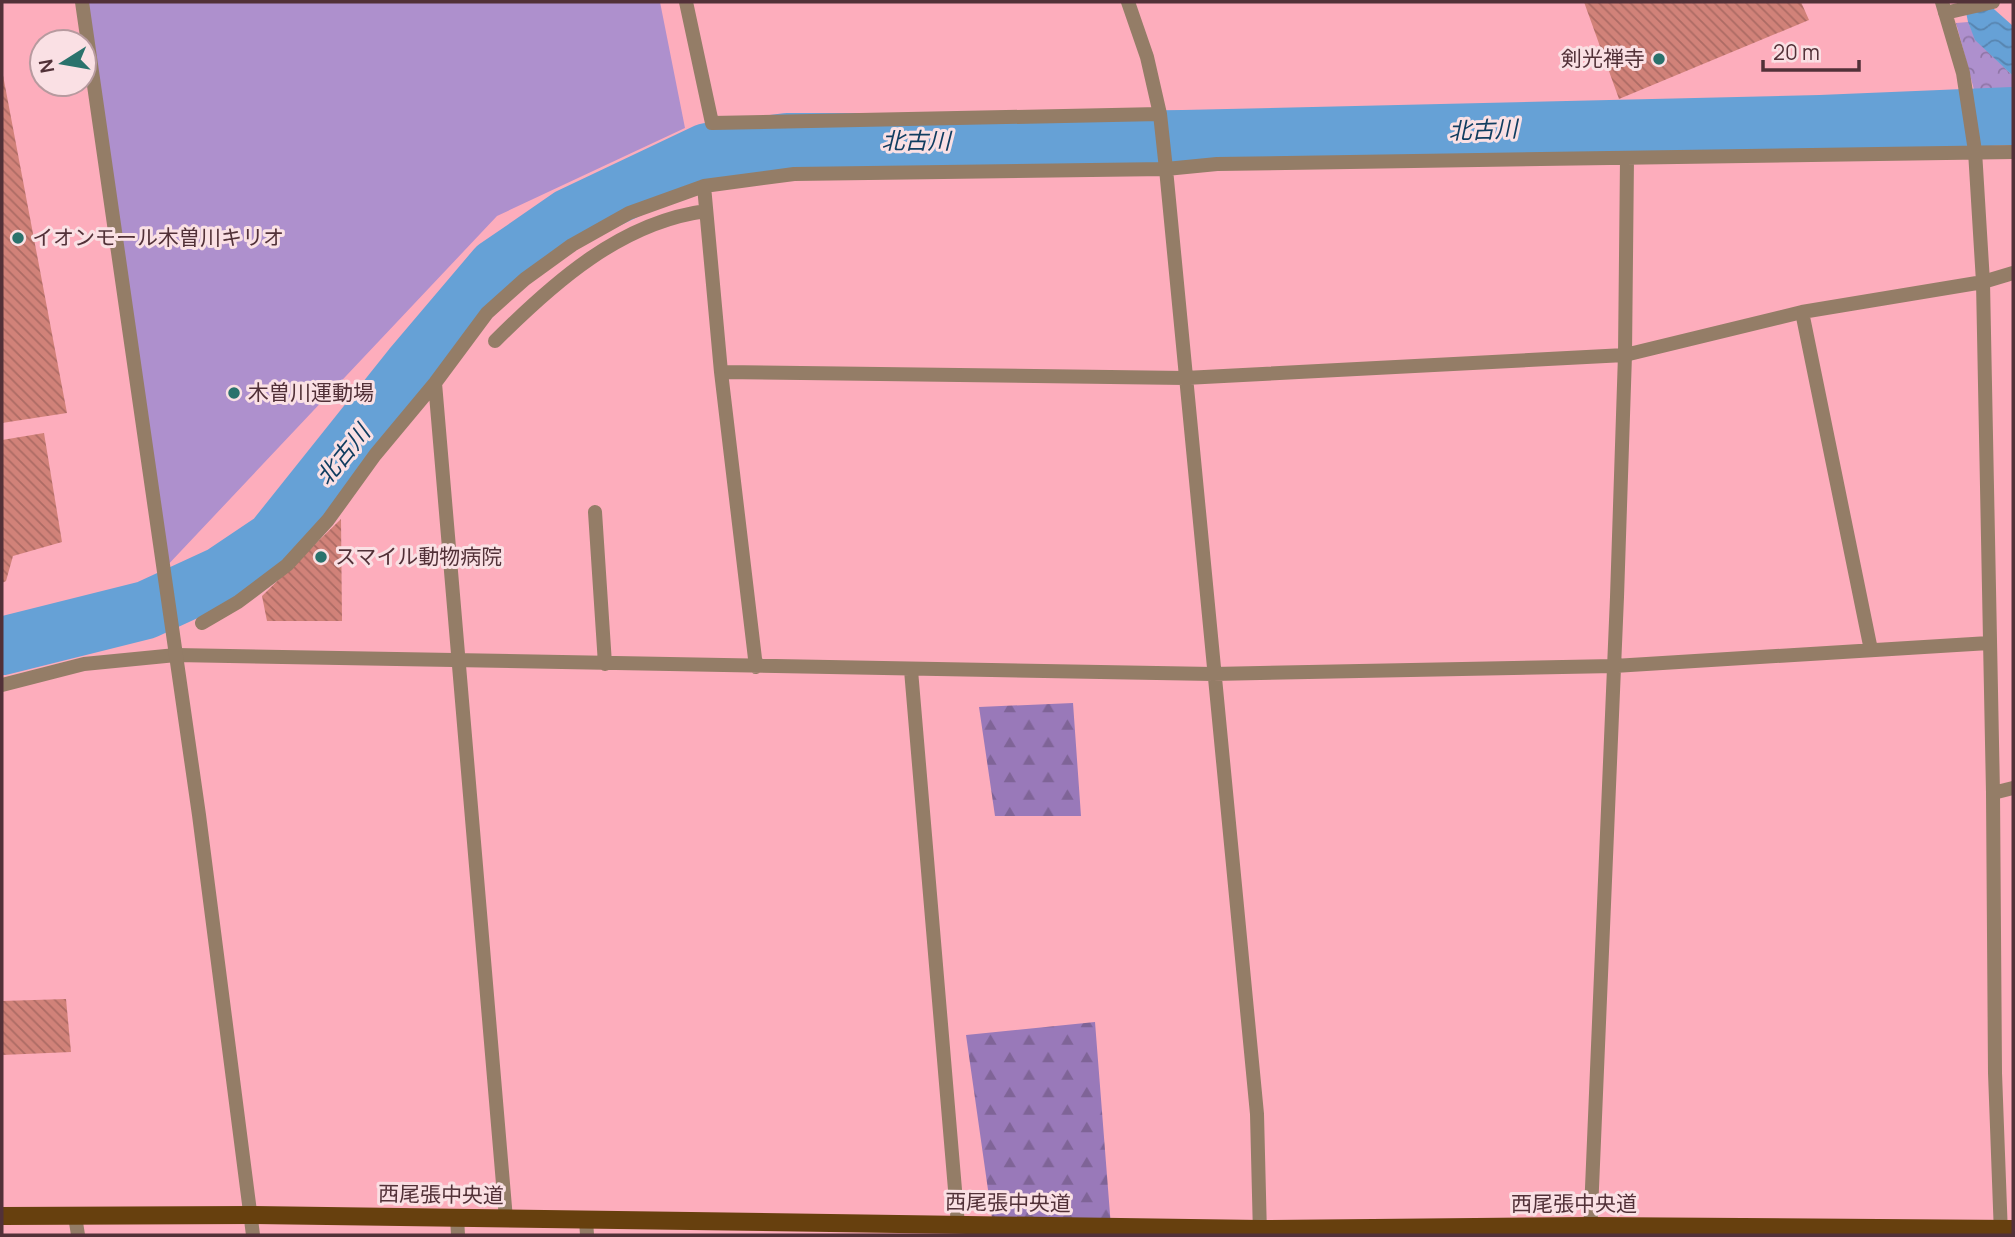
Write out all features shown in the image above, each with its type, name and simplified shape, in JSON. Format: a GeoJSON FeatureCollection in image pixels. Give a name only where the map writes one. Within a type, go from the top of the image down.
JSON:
{"type":"FeatureCollection","features":[{"type":"Feature","properties":{"kind":"main road","name":"西尾張中央道"},"geometry":{"type":"LineString","coordinates":[[2,1216],[251,1214],[457,1226],[506,1219],[586,1228],[782,1229],[958,1225],[994,1230],[1260,1232],[2005,1231]]}},
{"type":"Feature","properties":{"kind":"street"},"geometry":{"type":"LineString","coordinates":[[82,2],[176,653],[253,1235]]}},
{"type":"Feature","properties":{"kind":"street"},"geometry":{"type":"LineString","coordinates":[[687,2],[712,123],[1160,117]]}},
{"type":"Feature","properties":{"kind":"street"},"geometry":{"type":"LineString","coordinates":[[1128,2],[1147,57],[1160,117],[1165,163],[1257,1114],[1260,1232]]}},
{"type":"Feature","properties":{"kind":"street"},"geometry":{"type":"LineString","coordinates":[[1993,2],[1963,9],[1943,7],[1963,73],[1974,148],[1983,282],[1993,793],[1995,1073],[2005,1231]]}},
{"type":"Feature","properties":{"kind":"street"},"geometry":{"type":"LineString","coordinates":[[202,623],[237,602],[287,565],[328,520],[375,454],[436,383],[487,313],[525,279],[572,245],[629,214],[704,186],[793,174],[1165,163],[1627,158],[1974,148],[2013,152]]}},
{"type":"Feature","properties":{"kind":"street"},"geometry":{"type":"LineString","coordinates":[[1591,1231],[1625,355],[1627,158]]}},
{"type":"Feature","properties":{"kind":"street"},"geometry":{"type":"LineString","coordinates":[[704,186],[721,372],[756,667]]}},
{"type":"Feature","properties":{"kind":"street"},"geometry":{"type":"LineString","coordinates":[[495,341],[538,298],[608,247],[649,227],[686,214],[706,211]]}},
{"type":"Feature","properties":{"kind":"street"},"geometry":{"type":"LineString","coordinates":[[721,372],[1185,378],[1625,355],[1802,312],[1983,282],[2013,273]]}},
{"type":"Feature","properties":{"kind":"street"},"geometry":{"type":"LineString","coordinates":[[1802,312],[1871,650]]}},
{"type":"Feature","properties":{"kind":"street"},"geometry":{"type":"LineString","coordinates":[[436,383],[506,1219]]}},
{"type":"Feature","properties":{"kind":"street"},"geometry":{"type":"LineString","coordinates":[[595,512],[604,664]]}},
{"type":"Feature","properties":{"kind":"street"},"geometry":{"type":"LineString","coordinates":[[2,685],[84,664],[176,653],[604,664],[1213,674],[1614,666],[1989,643]]}},
{"type":"Feature","properties":{"kind":"street"},"geometry":{"type":"LineString","coordinates":[[911,670],[958,1225]]}},
{"type":"Feature","properties":{"kind":"street"},"geometry":{"type":"LineString","coordinates":[[1993,793],[2013,788]]}},
{"type":"Feature","properties":{"kind":"street"},"geometry":{"type":"LineString","coordinates":[[75,1216],[78,1235]]}},
{"type":"Feature","properties":{"kind":"green space","name":"木曽川運動場"},"geometry":{"type":"Polygon","coordinates":[[[82,2],[660,2],[685,128],[497,216],[164,569],[96,98],[98,98],[98,28],[86,28],[82,2]]]}},
{"type":"Feature","properties":{"kind":"green space"},"geometry":{"type":"Polygon","coordinates":[[[1968,22],[1976,40],[2013,76],[2013,110],[1980,112],[1956,23],[1968,22]]]}},
{"type":"Feature","properties":{"kind":"green space"},"geometry":{"type":"Polygon","coordinates":[[[1073,703],[1081,816],[995,816],[979,707],[1073,703]]]}},
{"type":"Feature","properties":{"kind":"green space"},"geometry":{"type":"Polygon","coordinates":[[[1095,1022],[1111,1227],[993,1225],[966,1035],[1095,1022]]]}},
{"type":"Feature","properties":{"kind":"water"},"geometry":{"type":"Polygon","coordinates":[[[1964,2],[1986,2],[2013,26],[2013,76],[1975,40],[1964,2]]]}},
{"type":"Feature","properties":{"kind":"water"},"geometry":{"type":"Polygon","coordinates":[[[2013,110],[2013,133],[1821,140],[1820,113],[2013,110]]]}},
{"type":"Feature","properties":{"kind":"building","name":"剣光禅寺"},"geometry":{"type":"Polygon","coordinates":[[[1584,2],[1801,2],[1809,20],[1619,99],[1584,2]]]}},
{"type":"Feature","properties":{"kind":"building","name":"イオンモール木曽川キリオ"},"geometry":{"type":"Polygon","coordinates":[[[2,70],[67,413],[2,423],[2,70]]]}},
{"type":"Feature","properties":{"kind":"building"},"geometry":{"type":"Polygon","coordinates":[[[44,433],[62,542],[13,556],[6,581],[2,583],[2,440],[44,433]]]}},
{"type":"Feature","properties":{"kind":"building","name":"スマイル動物病院"},"geometry":{"type":"Polygon","coordinates":[[[341,519],[342,621],[267,621],[262,596],[341,519]]]}},
{"type":"Feature","properties":{"kind":"building"},"geometry":{"type":"Polygon","coordinates":[[[66,999],[71,1052],[2,1055],[2,1001],[66,999]]]}},
{"type":"Feature","properties":{"kind":"waterway","name":"北古川"},"geometry":{"type":"LineString","coordinates":[[2,646],[146,610],[222,575],[274,540],[412,367],[496,268],[570,217],[707,152],[787,142],[1183,139],[1820,124],[2013,116]]}},
{"type":"Feature","properties":{"kind":"place","name":"剣光禅寺"},"geometry":{"type":"Point","coordinates":[1659,59]}},
{"type":"Feature","properties":{"kind":"place","name":"イオンモール木曽川キリオ"},"geometry":{"type":"Point","coordinates":[18,238]}},
{"type":"Feature","properties":{"kind":"place","name":"木曽川運動場"},"geometry":{"type":"Point","coordinates":[234,393]}},
{"type":"Feature","properties":{"kind":"place","name":"スマイル動物病院"},"geometry":{"type":"Point","coordinates":[321,557]}}]}
